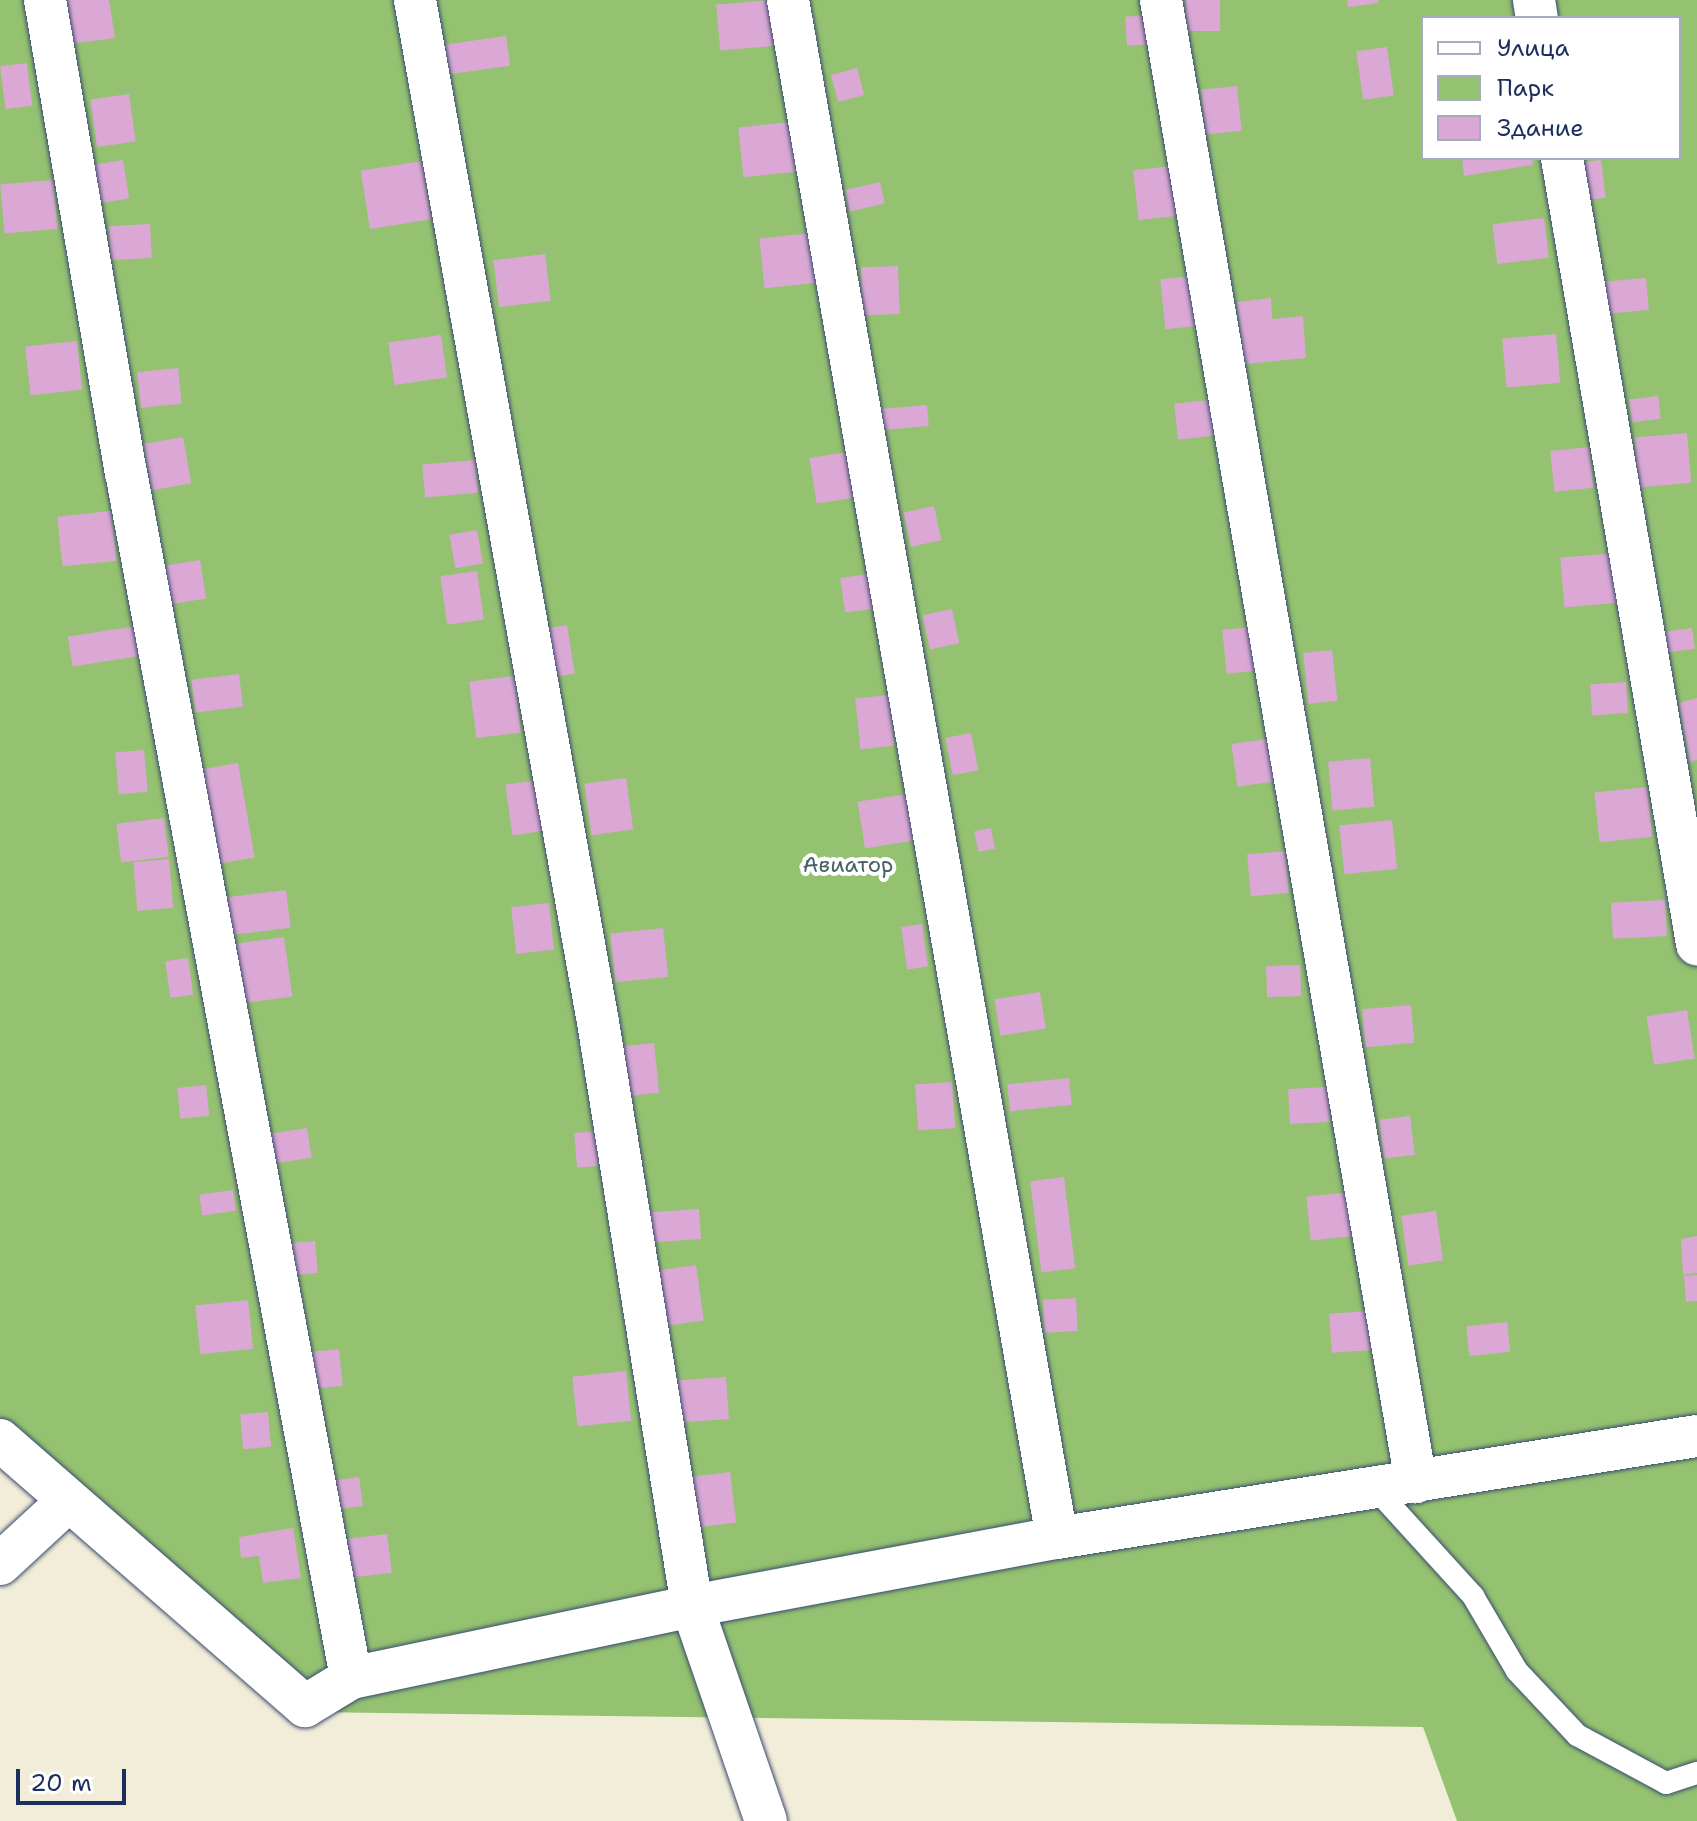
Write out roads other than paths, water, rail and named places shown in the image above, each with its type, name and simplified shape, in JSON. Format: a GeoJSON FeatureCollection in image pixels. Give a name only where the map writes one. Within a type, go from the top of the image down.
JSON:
{"type":"FeatureCollection","features":[{"type":"Feature","properties":{"kind":"street"},"geometry":{"type":"LineString","coordinates":[[45,0],[126,472],[351,1678]]}},
{"type":"Feature","properties":{"kind":"street"},"geometry":{"type":"LineString","coordinates":[[415,0],[598,1022],[692,1606],[766,1821]]}},
{"type":"Feature","properties":{"kind":"street"},"geometry":{"type":"LineString","coordinates":[[788,0],[1057,1538]]}},
{"type":"Feature","properties":{"kind":"street"},"geometry":{"type":"LineString","coordinates":[[1161,0],[1416,1482]]}},
{"type":"Feature","properties":{"kind":"street"},"geometry":{"type":"LineString","coordinates":[[1562,160],[1697,944]]}},
{"type":"Feature","properties":{"kind":"street"},"geometry":{"type":"LineString","coordinates":[[0,1440],[305,1706],[351,1678],[692,1606],[1057,1538],[1372,1485],[1416,1482],[1697,1436]]}},
{"type":"Feature","properties":{"kind":"street"},"geometry":{"type":"LineString","coordinates":[[0,1564],[68,1501]]}},
{"type":"Feature","properties":{"kind":"lane"},"geometry":{"type":"LineString","coordinates":[[1372,1485],[1473,1596],[1517,1671],[1577,1735],[1666,1783],[1697,1773]]}},
{"type":"Feature","properties":{"kind":"park label","name":"Авиатор"},"geometry":{"type":"Point","coordinates":[848,865]}}]}
